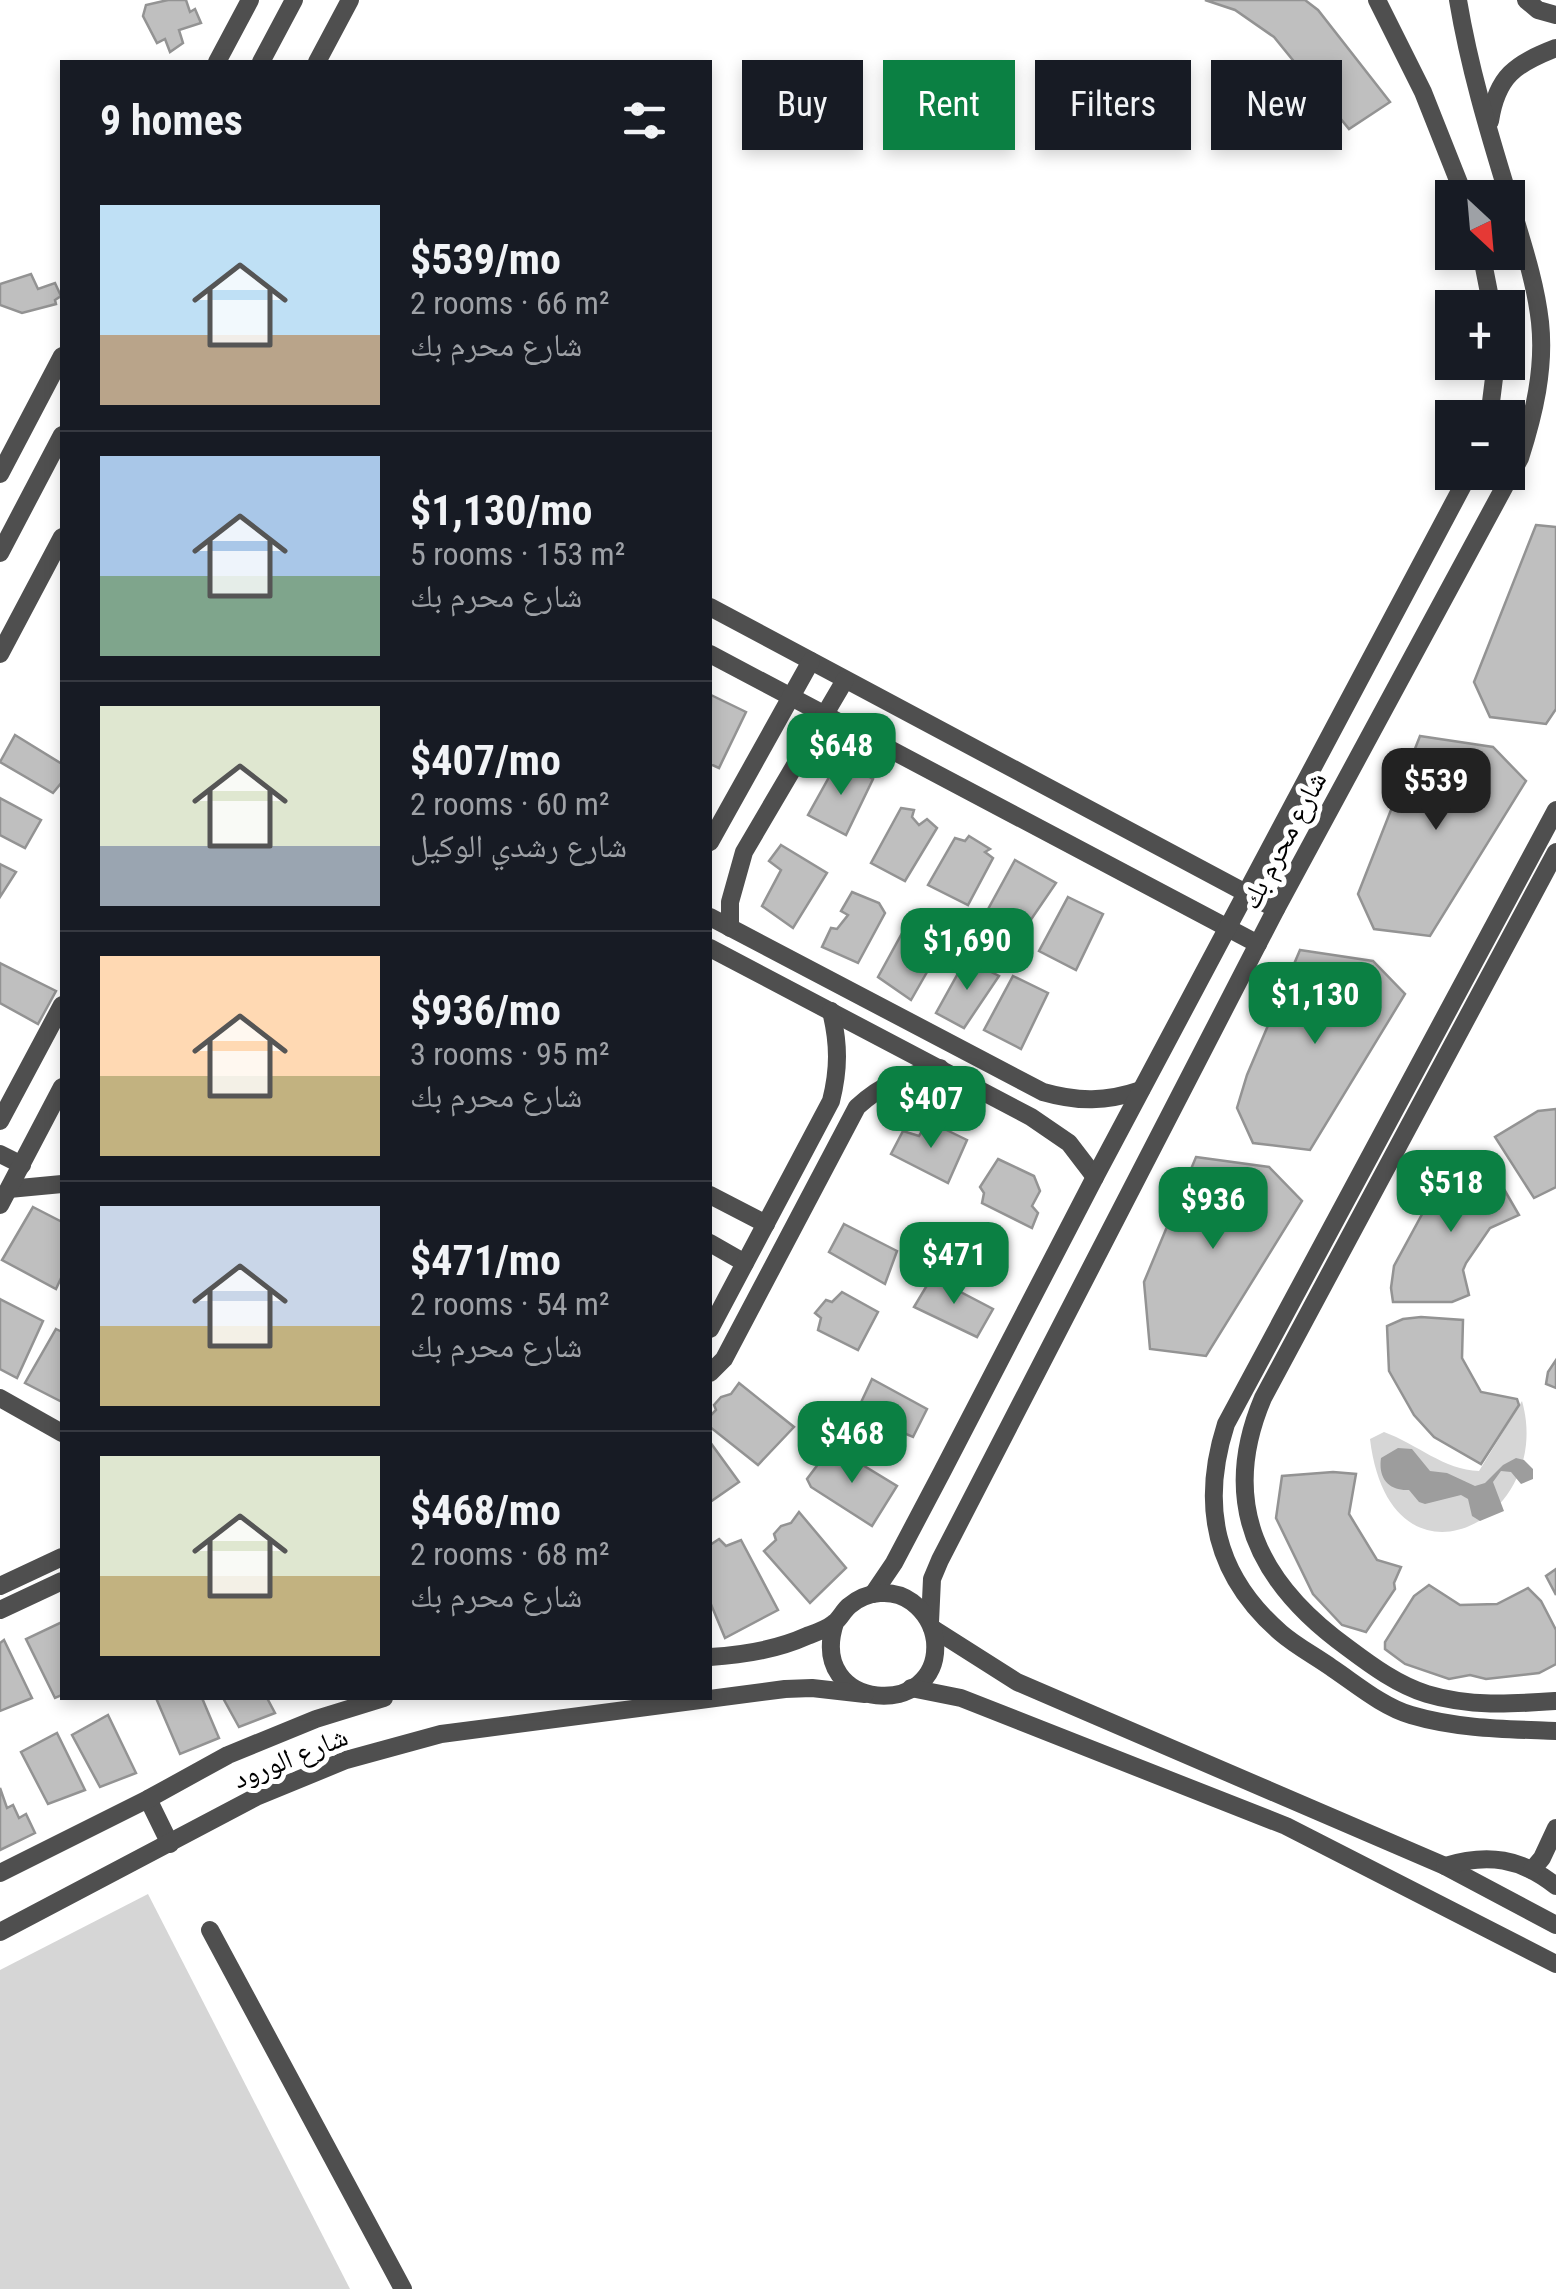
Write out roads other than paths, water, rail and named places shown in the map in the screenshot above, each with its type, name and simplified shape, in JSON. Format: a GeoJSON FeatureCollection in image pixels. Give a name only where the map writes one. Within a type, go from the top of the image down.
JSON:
{"type":"FeatureCollection","features":[{"type":"Feature","properties":{"kind":"street"},"geometry":{"type":"LineString","coordinates":[[218,60],[250,0]]}},
{"type":"Feature","properties":{"kind":"street"},"geometry":{"type":"LineString","coordinates":[[262,60],[294,0]]}},
{"type":"Feature","properties":{"kind":"street"},"geometry":{"type":"LineString","coordinates":[[318,60],[350,0]]}},
{"type":"Feature","properties":{"kind":"street"},"geometry":{"type":"LineString","coordinates":[[1377,0],[1424,92],[1458,180]]}},
{"type":"Feature","properties":{"kind":"street","name":"شارع محرم بك"},"geometry":{"type":"LineString","coordinates":[[931,1625],[932,1579],[940,1560],[1276,909],[1520,458],[1540,370],[1536,294],[1489,132],[1458,0]]}},
{"type":"Feature","properties":{"kind":"street"},"geometry":{"type":"LineString","coordinates":[[1526,0],[1538,10],[1556,14]]}},
{"type":"Feature","properties":{"kind":"street"},"geometry":{"type":"LineString","coordinates":[[1489,132],[1494,100],[1511,71],[1556,48]]}},
{"type":"Feature","properties":{"kind":"street"},"geometry":{"type":"LineString","coordinates":[[0,474],[60,360]]}},
{"type":"Feature","properties":{"kind":"street"},"geometry":{"type":"LineString","coordinates":[[0,552],[60,439]]}},
{"type":"Feature","properties":{"kind":"street","name":"شارع محرم بك"},"geometry":{"type":"LineString","coordinates":[[873,1594],[894,1563],[1460,490]]}},
{"type":"Feature","properties":{"kind":"street"},"geometry":{"type":"LineString","coordinates":[[0,654],[60,541]]}},
{"type":"Feature","properties":{"kind":"street"},"geometry":{"type":"LineString","coordinates":[[712,608],[1276,909]]}},
{"type":"Feature","properties":{"kind":"street"},"geometry":{"type":"LineString","coordinates":[[712,655],[1258,944]]}},
{"type":"Feature","properties":{"kind":"street"},"geometry":{"type":"LineString","coordinates":[[712,838],[811,661]]}},
{"type":"Feature","properties":{"kind":"street"},"geometry":{"type":"LineString","coordinates":[[730,928],[730,902],[744,852],[845,680]]}},
{"type":"Feature","properties":{"kind":"street"},"geometry":{"type":"LineString","coordinates":[[1556,810],[1226,1424],[1216,1455],[1212,1519],[1225,1555],[1246,1593],[1282,1634],[1406,1714],[1484,1728],[1556,1731]]}},
{"type":"Feature","properties":{"kind":"street"},"geometry":{"type":"LineString","coordinates":[[1556,852],[1263,1398],[1245,1453],[1243,1482],[1255,1542],[1292,1601],[1320,1628],[1385,1675],[1424,1693],[1466,1703],[1556,1701]]}},
{"type":"Feature","properties":{"kind":"street"},"geometry":{"type":"LineString","coordinates":[[712,919],[1043,1092],[1068,1100],[1093,1101],[1141,1090]]}},
{"type":"Feature","properties":{"kind":"street"},"geometry":{"type":"LineString","coordinates":[[712,949],[1031,1117],[1069,1143],[1095,1177]]}},
{"type":"Feature","properties":{"kind":"street"},"geometry":{"type":"LineString","coordinates":[[0,1122],[60,1010]]}},
{"type":"Feature","properties":{"kind":"street"},"geometry":{"type":"LineString","coordinates":[[712,1326],[831,1101],[839,1041],[832,1011]]}},
{"type":"Feature","properties":{"kind":"street"},"geometry":{"type":"LineString","coordinates":[[712,1371],[724,1359],[755,1303],[857,1108],[875,1090],[907,1074],[940,1068]]}},
{"type":"Feature","properties":{"kind":"street"},"geometry":{"type":"LineString","coordinates":[[1031,1117],[1043,1092]]}},
{"type":"Feature","properties":{"kind":"street"},"geometry":{"type":"LineString","coordinates":[[5,1197],[60,1102]]}},
{"type":"Feature","properties":{"kind":"street"},"geometry":{"type":"LineString","coordinates":[[0,1154],[22,1165]]}},
{"type":"Feature","properties":{"kind":"street"},"geometry":{"type":"LineString","coordinates":[[5,1197],[60,1184]]}},
{"type":"Feature","properties":{"kind":"street"},"geometry":{"type":"LineString","coordinates":[[712,1196],[766,1224]]}},
{"type":"Feature","properties":{"kind":"street"},"geometry":{"type":"LineString","coordinates":[[712,1245],[745,1263]]}},
{"type":"Feature","properties":{"kind":"street"},"geometry":{"type":"LineString","coordinates":[[732,1291],[755,1303]]}},
{"type":"Feature","properties":{"kind":"street"},"geometry":{"type":"LineString","coordinates":[[0,1398],[60,1432]]}},
{"type":"Feature","properties":{"kind":"street"},"geometry":{"type":"LineString","coordinates":[[1212,1519],[1230,1519],[1246,1510]]}},
{"type":"Feature","properties":{"kind":"street"},"geometry":{"type":"LineString","coordinates":[[1225,1555],[1255,1542]]}},
{"type":"Feature","properties":{"kind":"street"},"geometry":{"type":"LineString","coordinates":[[0,1586],[60,1558]]}},
{"type":"Feature","properties":{"kind":"street"},"geometry":{"type":"LineString","coordinates":[[0,1610],[60,1582]]}},
{"type":"Feature","properties":{"kind":"street"},"geometry":{"type":"LineString","coordinates":[[931,1625],[935,1639],[928,1672],[911,1688],[889,1697],[864,1694],[844,1680],[832,1659],[835,1623],[850,1604],[873,1594],[906,1598],[931,1625],[1016,1682],[1445,1866],[1556,1925]]}},
{"type":"Feature","properties":{"kind":"street"},"geometry":{"type":"LineString","coordinates":[[712,1657],[770,1649],[835,1623]]}},
{"type":"Feature","properties":{"kind":"street","name":"شارع الورود"},"geometry":{"type":"LineString","coordinates":[[712,1699],[812,1688],[864,1694]]}},
{"type":"Feature","properties":{"kind":"street"},"geometry":{"type":"LineString","coordinates":[[911,1688],[961,1698],[1286,1826],[1556,1964]]}},
{"type":"Feature","properties":{"kind":"street","name":"شارع الورود"},"geometry":{"type":"LineString","coordinates":[[0,1872],[228,1756],[316,1719],[378,1700]]}},
{"type":"Feature","properties":{"kind":"street","name":"شارع الورود"},"geometry":{"type":"LineString","coordinates":[[0,1932],[256,1798],[346,1760],[441,1734],[701,1700]]}},
{"type":"Feature","properties":{"kind":"street"},"geometry":{"type":"LineString","coordinates":[[148,1799],[170,1844]]}},
{"type":"Feature","properties":{"kind":"street"},"geometry":{"type":"LineString","coordinates":[[1532,1870],[1556,1828]]}},
{"type":"Feature","properties":{"kind":"street"},"geometry":{"type":"LineString","coordinates":[[1445,1866],[1469,1858],[1519,1862],[1553,1884],[1556,1861]]}},
{"type":"Feature","properties":{"kind":"street"},"geometry":{"type":"LineString","coordinates":[[210,1930],[403,2289]]}}]}
